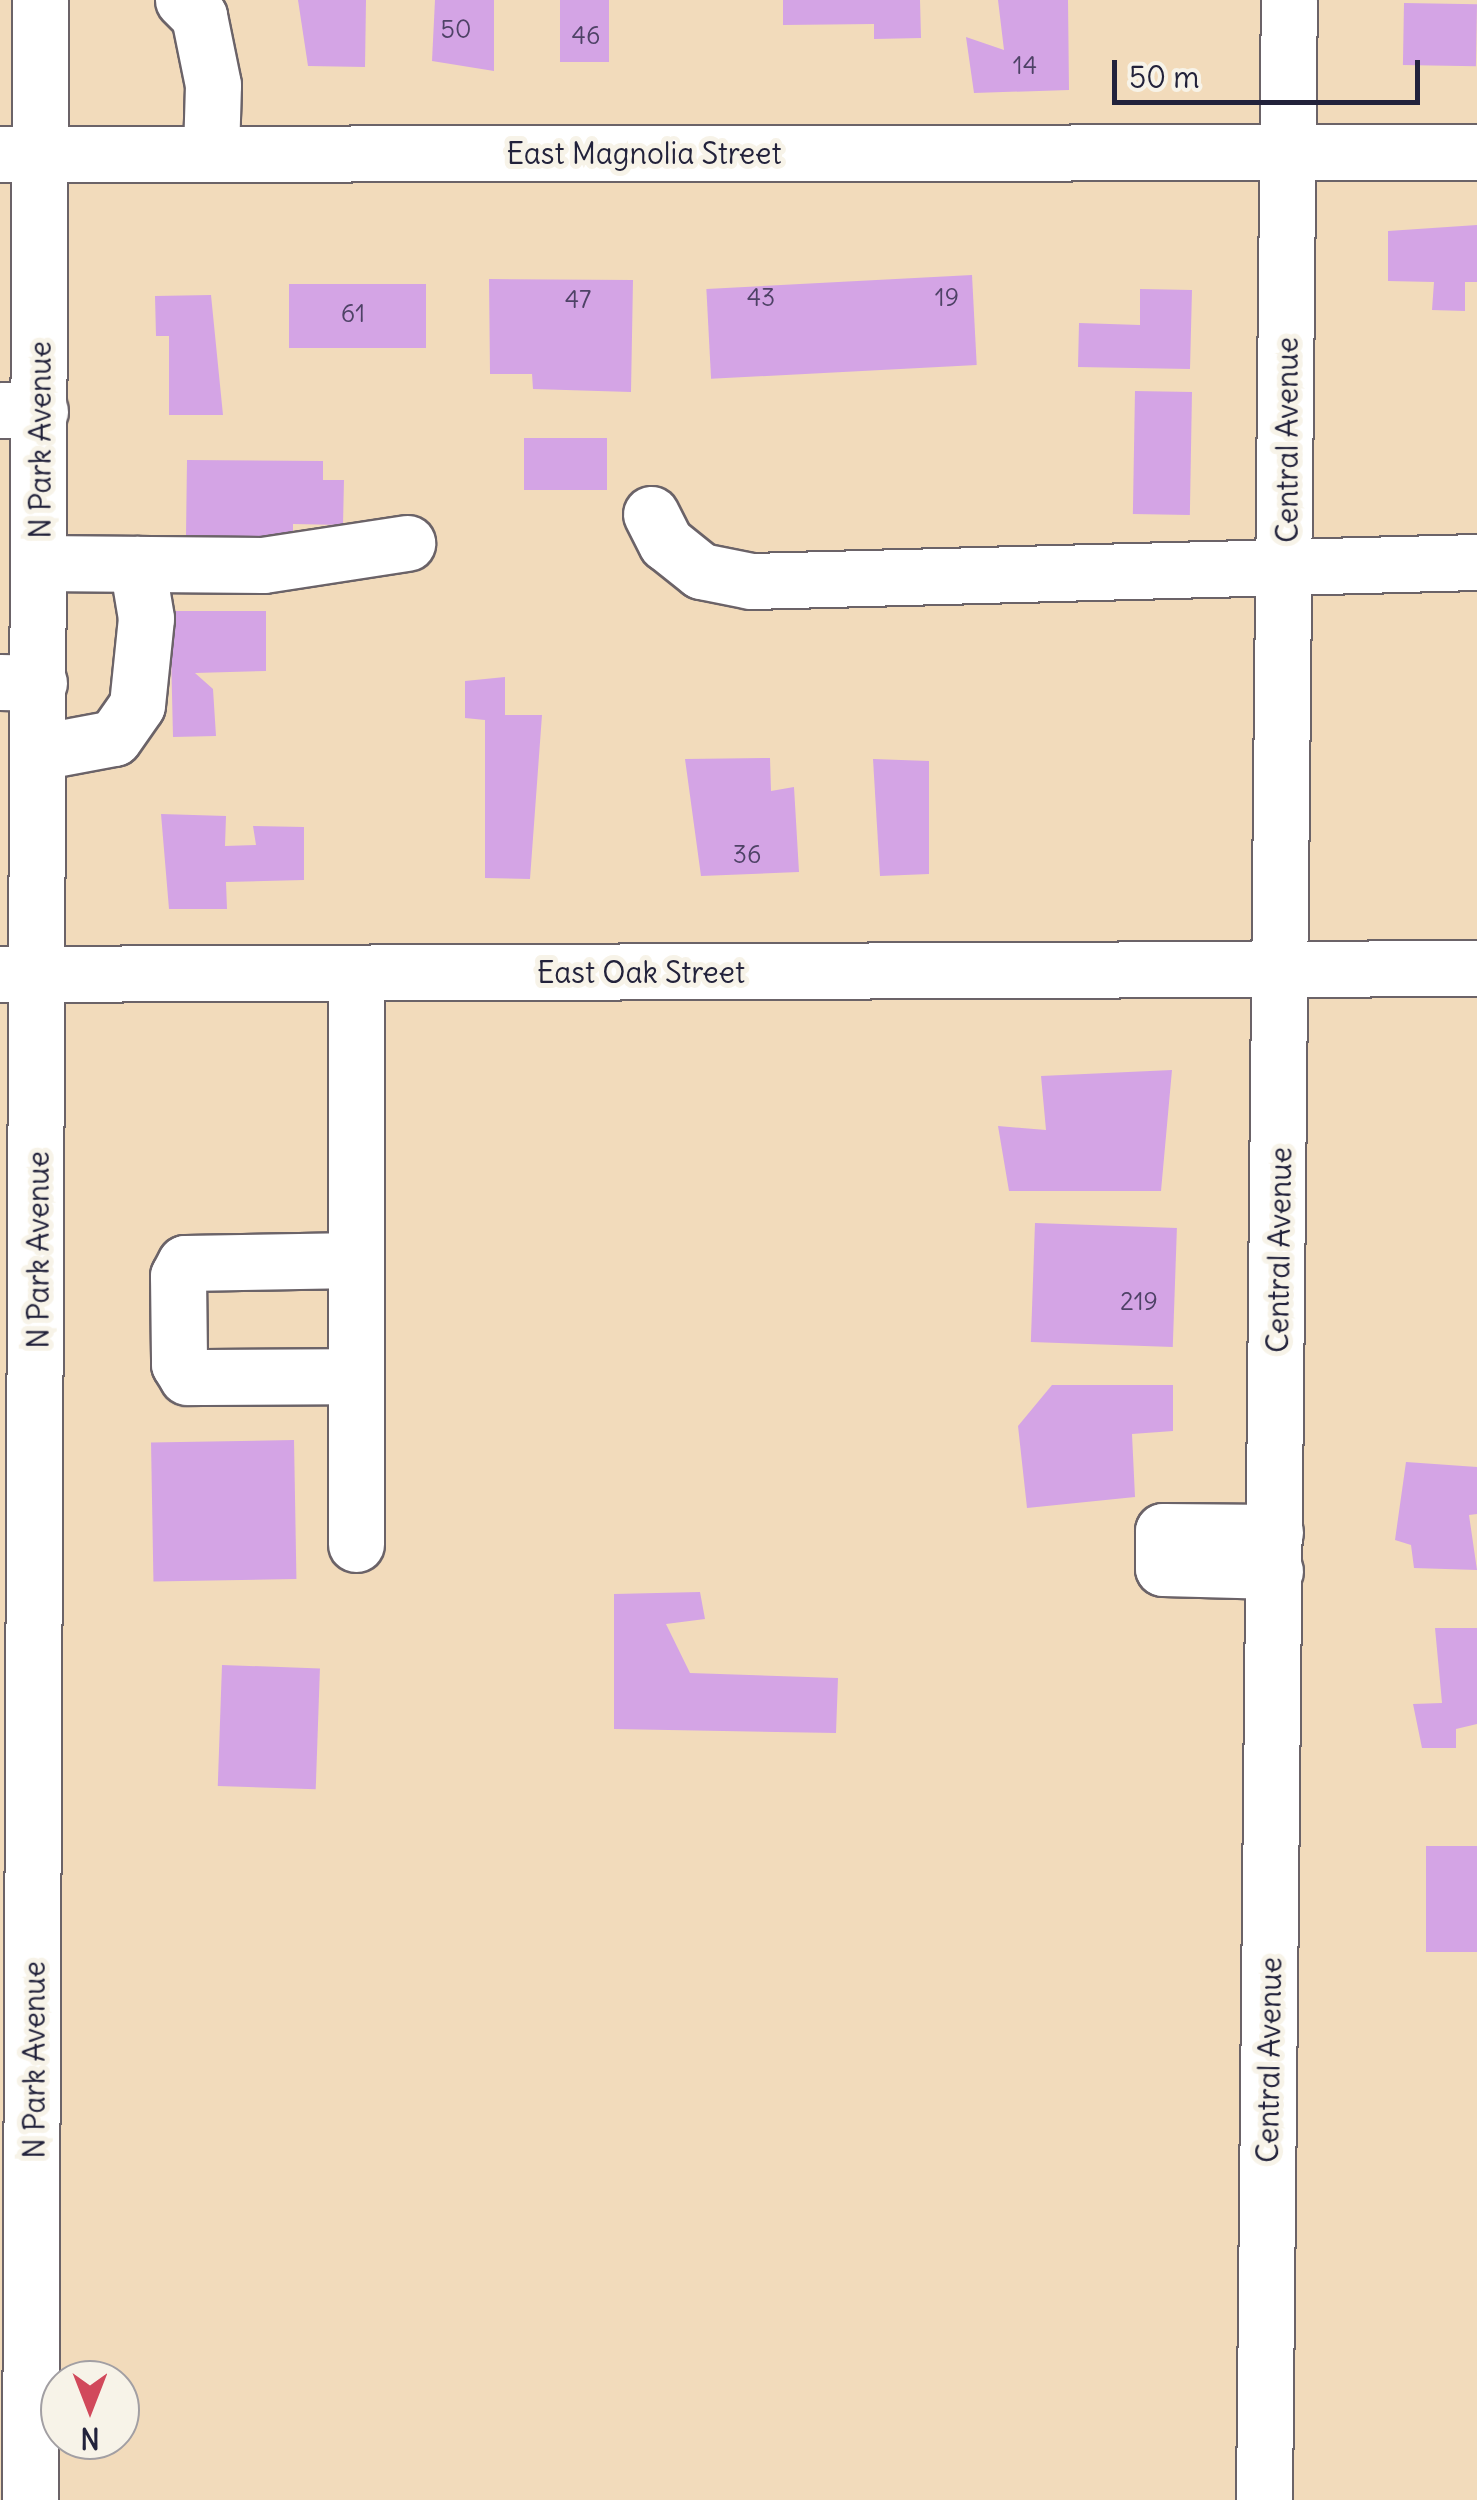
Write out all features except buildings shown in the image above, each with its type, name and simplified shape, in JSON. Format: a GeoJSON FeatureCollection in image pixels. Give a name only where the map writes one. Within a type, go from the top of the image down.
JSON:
{"type":"FeatureCollection","features":[{"type":"Feature","properties":{"kind":"street","name":"N Park Avenue"},"geometry":{"type":"LineString","coordinates":[[30,2500],[17,2153],[19,974],[39,752],[20,682],[39,563],[20,410],[20,154],[40,0]]}},
{"type":"Feature","properties":{"kind":"street"},"geometry":{"type":"LineString","coordinates":[[183,0],[199,16],[212,85],[212,154]]}},
{"type":"Feature","properties":{"kind":"street","name":"Central Avenue"},"geometry":{"type":"LineString","coordinates":[[1264,2500],[1289,0]]}},
{"type":"Feature","properties":{"kind":"street","name":"East Magnolia Street"},"geometry":{"type":"LineString","coordinates":[[20,154],[1477,152]]}},
{"type":"Feature","properties":{"kind":"street"},"geometry":{"type":"LineString","coordinates":[[651,514],[666,543],[701,571],[751,581],[1286,560],[1477,562]]}},
{"type":"Feature","properties":{"kind":"street"},"geometry":{"type":"LineString","coordinates":[[39,563],[263,566],[407,543]]}},
{"type":"Feature","properties":{"kind":"street"},"geometry":{"type":"LineString","coordinates":[[39,752],[114,738],[138,705],[146,618],[138,564]]}},
{"type":"Feature","properties":{"kind":"street","name":"East Oak Street"},"geometry":{"type":"LineString","coordinates":[[19,974],[1477,968]]}},
{"type":"Feature","properties":{"kind":"street"},"geometry":{"type":"LineString","coordinates":[[356,973],[356,1544]]}},
{"type":"Feature","properties":{"kind":"street"},"geometry":{"type":"LineString","coordinates":[[356,1260],[185,1263],[178,1276],[179,1364],[187,1377],[356,1376]]}}]}
